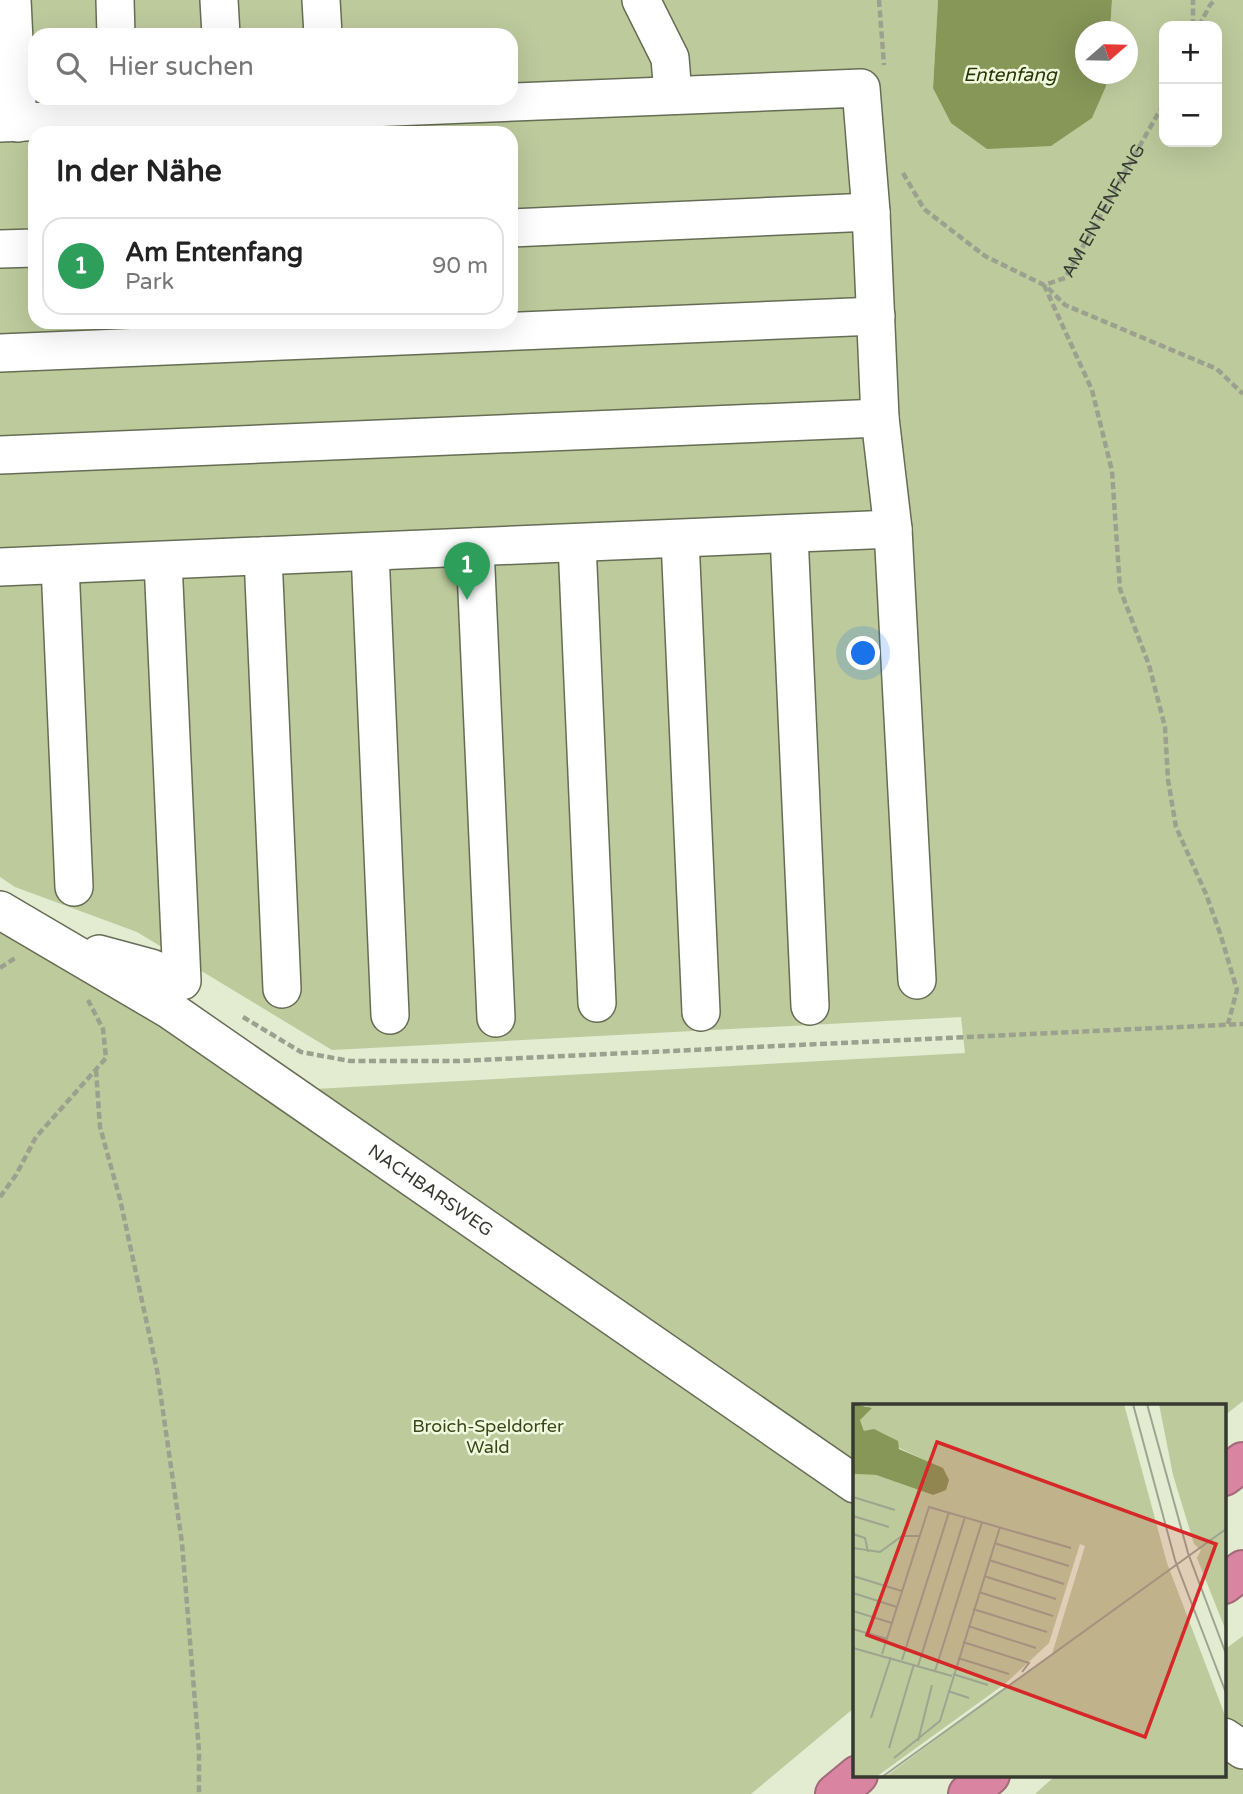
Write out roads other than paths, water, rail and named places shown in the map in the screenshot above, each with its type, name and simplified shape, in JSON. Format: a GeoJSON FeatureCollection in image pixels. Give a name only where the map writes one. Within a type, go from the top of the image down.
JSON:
{"type":"FeatureCollection","features":[{"type":"Feature","properties":{"kind":"highway"},"geometry":{"type":"LineString","coordinates":[[1226,1475],[1243,1462]]}},
{"type":"Feature","properties":{"kind":"highway"},"geometry":{"type":"LineString","coordinates":[[1226,1583],[1243,1570]]}},
{"type":"Feature","properties":{"kind":"highway"},"geometry":{"type":"LineString","coordinates":[[835,1794],[857,1776]]}},
{"type":"Feature","properties":{"kind":"highway"},"geometry":{"type":"LineString","coordinates":[[968,1794],[989,1776]]}},
{"type":"Feature","properties":{"kind":"lane"},"geometry":{"type":"LineString","coordinates":[[12,0],[9,123],[120,108],[275,105]]}},
{"type":"Feature","properties":{"kind":"lane"},"geometry":{"type":"LineString","coordinates":[[115,0],[117,28]]}},
{"type":"Feature","properties":{"kind":"lane"},"geometry":{"type":"LineString","coordinates":[[219,0],[221,28]]}},
{"type":"Feature","properties":{"kind":"lane"},"geometry":{"type":"LineString","coordinates":[[321,0],[323,28]]}},
{"type":"Feature","properties":{"kind":"lane"},"geometry":{"type":"LineString","coordinates":[[641,0],[670,58],[673,95]]}},
{"type":"Feature","properties":{"kind":"lane"},"geometry":{"type":"LineString","coordinates":[[518,99],[861,88],[871,212],[880,418],[893,530],[917,980]]}},
{"type":"Feature","properties":{"kind":"lane"},"geometry":{"type":"LineString","coordinates":[[518,228],[871,212]]}},
{"type":"Feature","properties":{"kind":"lane"},"geometry":{"type":"LineString","coordinates":[[0,249],[28,247]]}},
{"type":"Feature","properties":{"kind":"lane"},"geometry":{"type":"LineString","coordinates":[[0,353],[876,316]]}},
{"type":"Feature","properties":{"kind":"lane"},"geometry":{"type":"LineString","coordinates":[[0,455],[880,418]]}},
{"type":"Feature","properties":{"kind":"lane"},"geometry":{"type":"LineString","coordinates":[[0,567],[893,530]]}},
{"type":"Feature","properties":{"kind":"lane"},"geometry":{"type":"LineString","coordinates":[[789,534],[810,1006]]}},
{"type":"Feature","properties":{"kind":"lane"},"geometry":{"type":"LineString","coordinates":[[680,539],[701,1012]]}},
{"type":"Feature","properties":{"kind":"lane"},"geometry":{"type":"LineString","coordinates":[[578,543],[597,1003]]}},
{"type":"Feature","properties":{"kind":"lane"},"geometry":{"type":"LineString","coordinates":[[475,547],[496,1018]]}},
{"type":"Feature","properties":{"kind":"lane"},"geometry":{"type":"LineString","coordinates":[[370,552],[390,1015]]}},
{"type":"Feature","properties":{"kind":"lane"},"geometry":{"type":"LineString","coordinates":[[263,556],[282,989]]}},
{"type":"Feature","properties":{"kind":"lane"},"geometry":{"type":"LineString","coordinates":[[58,943],[151,968],[182,981],[163,561]]}},
{"type":"Feature","properties":{"kind":"lane"},"geometry":{"type":"LineString","coordinates":[[60,565],[74,887]]}},
{"type":"Feature","properties":{"kind":"lane","name":"NACHBARSWEG"},"geometry":{"type":"LineString","coordinates":[[0,909],[170,1010],[853,1483]]}},
{"type":"Feature","properties":{"kind":"lane"},"geometry":{"type":"LineString","coordinates":[[1226,1738],[1243,1750]]}},
{"type":"Feature","properties":{"kind":"water","name":"Entenfang"},"geometry":{"type":"Polygon","coordinates":[[[938,0],[1112,0],[1111,21],[1075,21],[1075,84],[1106,86],[1092,118],[1051,146],[987,149],[951,123],[933,88],[938,0]]]}},
{"type":"Feature","properties":{"kind":"place","name":"Am Entenfang"},"geometry":{"type":"Point","coordinates":[467,600]}},
{"type":"Feature","properties":{"kind":"park label","name":"Broich-Speldorfer Wald"},"geometry":{"type":"Point","coordinates":[488,1436]}}]}
